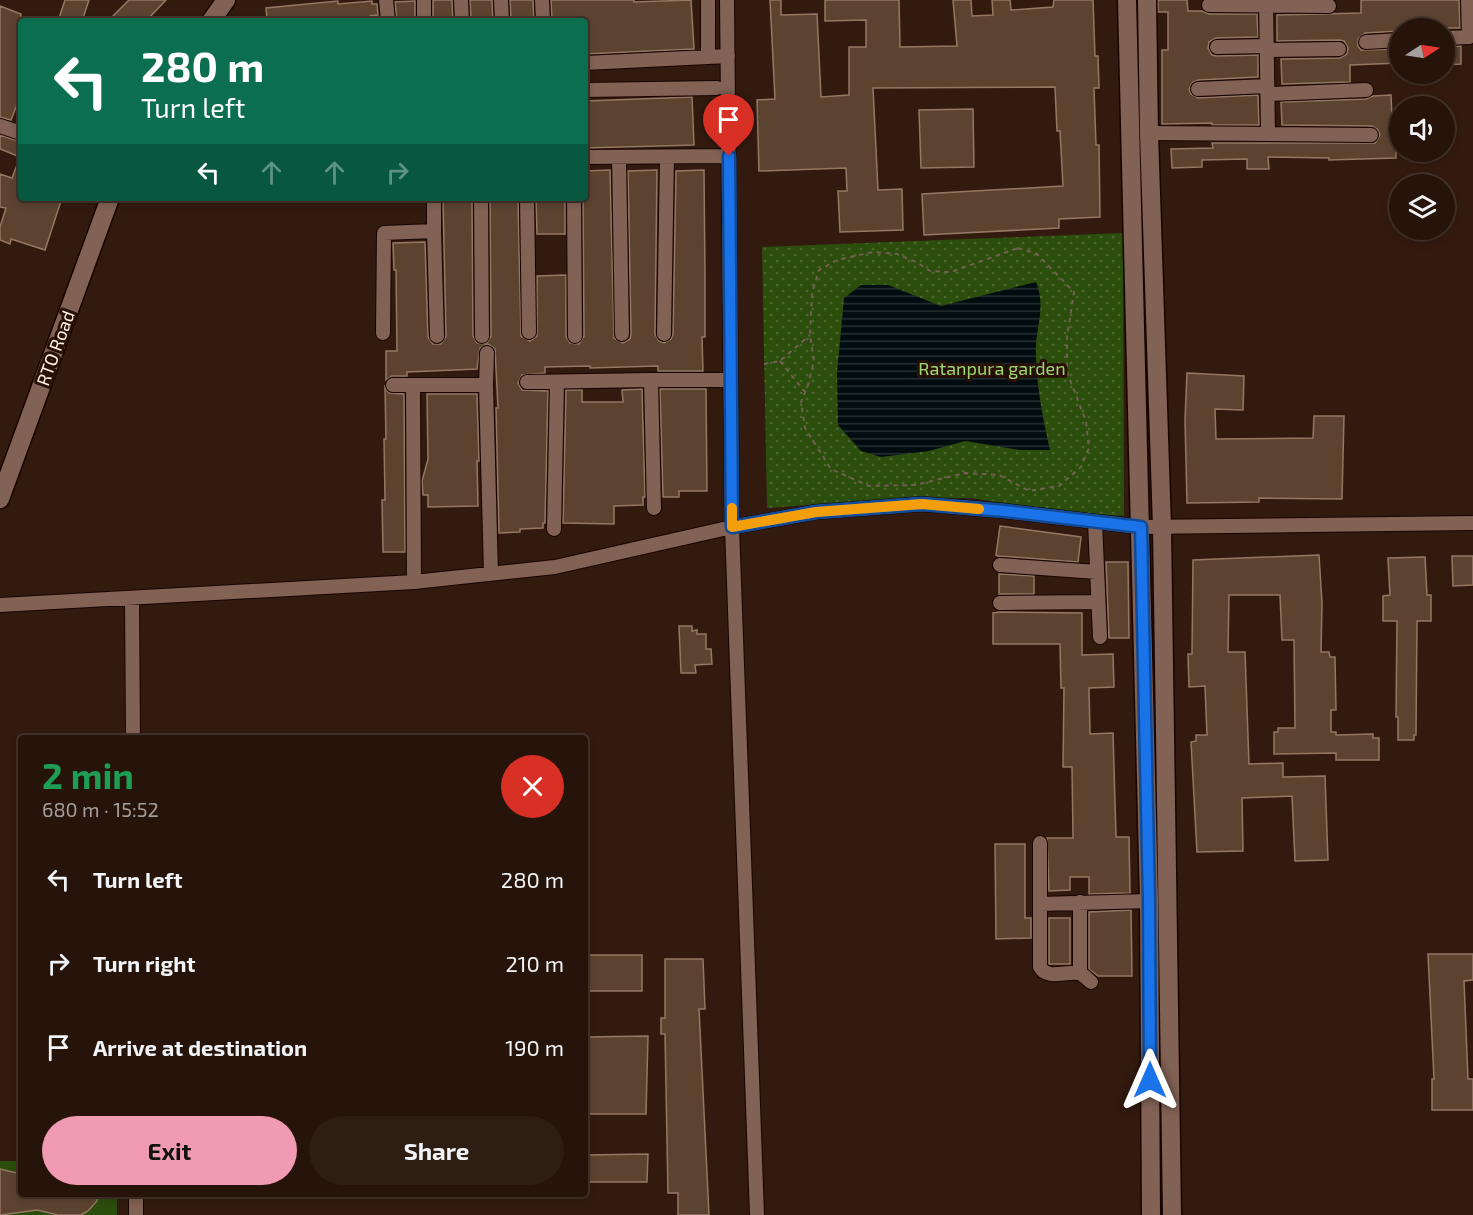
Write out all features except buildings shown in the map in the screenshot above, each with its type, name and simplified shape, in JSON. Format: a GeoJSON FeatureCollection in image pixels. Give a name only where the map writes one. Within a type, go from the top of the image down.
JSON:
{"type":"FeatureCollection","features":[{"type":"Feature","properties":{"kind":"street"},"geometry":{"type":"LineString","coordinates":[[214,18],[226,0]]}},
{"type":"Feature","properties":{"kind":"street"},"geometry":{"type":"LineString","coordinates":[[386,0],[388,18]]}},
{"type":"Feature","properties":{"kind":"street"},"geometry":{"type":"LineString","coordinates":[[424,0],[424,18]]}},
{"type":"Feature","properties":{"kind":"street"},"geometry":{"type":"LineString","coordinates":[[461,0],[462,18]]}},
{"type":"Feature","properties":{"kind":"street"},"geometry":{"type":"LineString","coordinates":[[501,0],[501,18]]}},
{"type":"Feature","properties":{"kind":"street"},"geometry":{"type":"LineString","coordinates":[[542,0],[543,18]]}},
{"type":"Feature","properties":{"kind":"street"},"geometry":{"type":"LineString","coordinates":[[708,0],[708,57]]}},
{"type":"Feature","properties":{"kind":"street"},"geometry":{"type":"LineString","coordinates":[[727,0],[732,527],[757,1215]]}},
{"type":"Feature","properties":{"kind":"street"},"geometry":{"type":"LineString","coordinates":[[1127,0],[1149,901],[1151,1215]]}},
{"type":"Feature","properties":{"kind":"street"},"geometry":{"type":"LineString","coordinates":[[1147,0],[1162,527],[1172,1215]]}},
{"type":"Feature","properties":{"kind":"street"},"geometry":{"type":"LineString","coordinates":[[1455,38],[1469,37],[1468,0]]}},
{"type":"Feature","properties":{"kind":"street"},"geometry":{"type":"LineString","coordinates":[[1266,3],[1268,134]]}},
{"type":"Feature","properties":{"kind":"street"},"geometry":{"type":"LineString","coordinates":[[1209,6],[1266,3],[1329,6]]}},
{"type":"Feature","properties":{"kind":"street"},"geometry":{"type":"LineString","coordinates":[[1366,42],[1389,41]]}},
{"type":"Feature","properties":{"kind":"street"},"geometry":{"type":"LineString","coordinates":[[1218,47],[1339,48]]}},
{"type":"Feature","properties":{"kind":"street"},"geometry":{"type":"LineString","coordinates":[[588,63],[728,56]]}},
{"type":"Feature","properties":{"kind":"street"},"geometry":{"type":"LineString","coordinates":[[588,90],[717,88]]}},
{"type":"Feature","properties":{"kind":"street"},"geometry":{"type":"LineString","coordinates":[[1198,89],[1366,90]]}},
{"type":"Feature","properties":{"kind":"street"},"geometry":{"type":"LineString","coordinates":[[0,126],[18,132]]}},
{"type":"Feature","properties":{"kind":"street"},"geometry":{"type":"LineString","coordinates":[[1149,133],[1371,135]]}},
{"type":"Feature","properties":{"kind":"street"},"geometry":{"type":"LineString","coordinates":[[588,157],[729,156]]}},
{"type":"Feature","properties":{"kind":"street"},"geometry":{"type":"LineString","coordinates":[[619,157],[622,333]]}},
{"type":"Feature","properties":{"kind":"street"},"geometry":{"type":"LineString","coordinates":[[664,334],[666,157]]}},
{"type":"Feature","properties":{"kind":"street","name":"RTO Road"},"geometry":{"type":"LineString","coordinates":[[0,499],[109,201]]}},
{"type":"Feature","properties":{"kind":"street"},"geometry":{"type":"LineString","coordinates":[[434,201],[437,336]]}},
{"type":"Feature","properties":{"kind":"street"},"geometry":{"type":"LineString","coordinates":[[481,201],[482,336]]}},
{"type":"Feature","properties":{"kind":"street"},"geometry":{"type":"LineString","coordinates":[[527,201],[529,332]]}},
{"type":"Feature","properties":{"kind":"street"},"geometry":{"type":"LineString","coordinates":[[574,201],[575,336]]}},
{"type":"Feature","properties":{"kind":"street"},"geometry":{"type":"LineString","coordinates":[[383,333],[384,233],[434,231]]}},
{"type":"Feature","properties":{"kind":"street"},"geometry":{"type":"LineString","coordinates":[[487,353],[491,574]]}},
{"type":"Feature","properties":{"kind":"street"},"geometry":{"type":"LineString","coordinates":[[651,380],[654,508]]}},
{"type":"Feature","properties":{"kind":"street"},"geometry":{"type":"LineString","coordinates":[[527,382],[731,380]]}},
{"type":"Feature","properties":{"kind":"street"},"geometry":{"type":"LineString","coordinates":[[554,529],[557,382]]}},
{"type":"Feature","properties":{"kind":"street"},"geometry":{"type":"LineString","coordinates":[[393,385],[486,385]]}},
{"type":"Feature","properties":{"kind":"street"},"geometry":{"type":"LineString","coordinates":[[413,385],[414,582]]}},
{"type":"Feature","properties":{"kind":"street"},"geometry":{"type":"LineString","coordinates":[[0,605],[414,582],[555,567],[732,527],[816,512],[922,504],[1141,527],[1473,523]]}},
{"type":"Feature","properties":{"kind":"street"},"geometry":{"type":"LineString","coordinates":[[1095,522],[1100,637]]}},
{"type":"Feature","properties":{"kind":"street"},"geometry":{"type":"LineString","coordinates":[[1000,564],[1097,572]]}},
{"type":"Feature","properties":{"kind":"street"},"geometry":{"type":"LineString","coordinates":[[132,599],[133,735]]}},
{"type":"Feature","properties":{"kind":"street"},"geometry":{"type":"LineString","coordinates":[[1000,603],[1098,602]]}},
{"type":"Feature","properties":{"kind":"street"},"geometry":{"type":"LineString","coordinates":[[1040,843],[1039,960],[1042,972],[1085,978],[1080,902]]}},
{"type":"Feature","properties":{"kind":"street"},"geometry":{"type":"LineString","coordinates":[[1040,904],[1149,901]]}},
{"type":"Feature","properties":{"kind":"street"},"geometry":{"type":"LineString","coordinates":[[136,1197],[136,1215]]}},
{"type":"Feature","properties":{"kind":"path"},"geometry":{"type":"LineString","coordinates":[[1018,248],[1037,254],[1074,291],[1066,337],[1068,372],[1086,421],[1089,448],[1081,467],[1059,486],[1029,491],[999,475],[965,473],[915,485],[869,486],[831,470],[806,428],[801,402],[814,361],[810,334],[812,293],[819,270],[837,260],[873,252],[897,254],[930,271],[951,272],[1018,248]]}},
{"type":"Feature","properties":{"kind":"path"},"geometry":{"type":"LineString","coordinates":[[764,364],[780,362],[810,334]]}},
{"type":"Feature","properties":{"kind":"path"},"geometry":{"type":"LineString","coordinates":[[780,362],[805,392]]}},
{"type":"Feature","properties":{"kind":"green space","name":"Ratanpura garden"},"geometry":{"type":"Polygon","coordinates":[[[1123,233],[1124,516],[1067,513],[971,498],[895,499],[767,508],[762,247],[1123,233]]]}},
{"type":"Feature","properties":{"kind":"green space"},"geometry":{"type":"Polygon","coordinates":[[[0,1161],[18,1161],[18,1197],[117,1197],[117,1215],[0,1215],[0,1161]]]}},
{"type":"Feature","properties":{"kind":"shaded area"},"geometry":{"type":"Polygon","coordinates":[[[1036,282],[1040,301],[1036,347],[1037,369],[1050,450],[1020,450],[965,441],[929,451],[881,457],[861,451],[838,425],[837,373],[844,298],[861,285],[888,285],[941,306],[1036,282]]]}},
{"type":"Feature","properties":{"kind":"slow traffic"},"geometry":{"type":"LineString","coordinates":[[732,508],[732,527],[816,512],[922,504],[979,509]]}},
{"type":"Feature","properties":{"kind":"route"},"geometry":{"type":"LineString","coordinates":[[729,156],[732,527],[816,512],[922,504],[1141,527],[1149,901],[1150,1080]]}}]}
